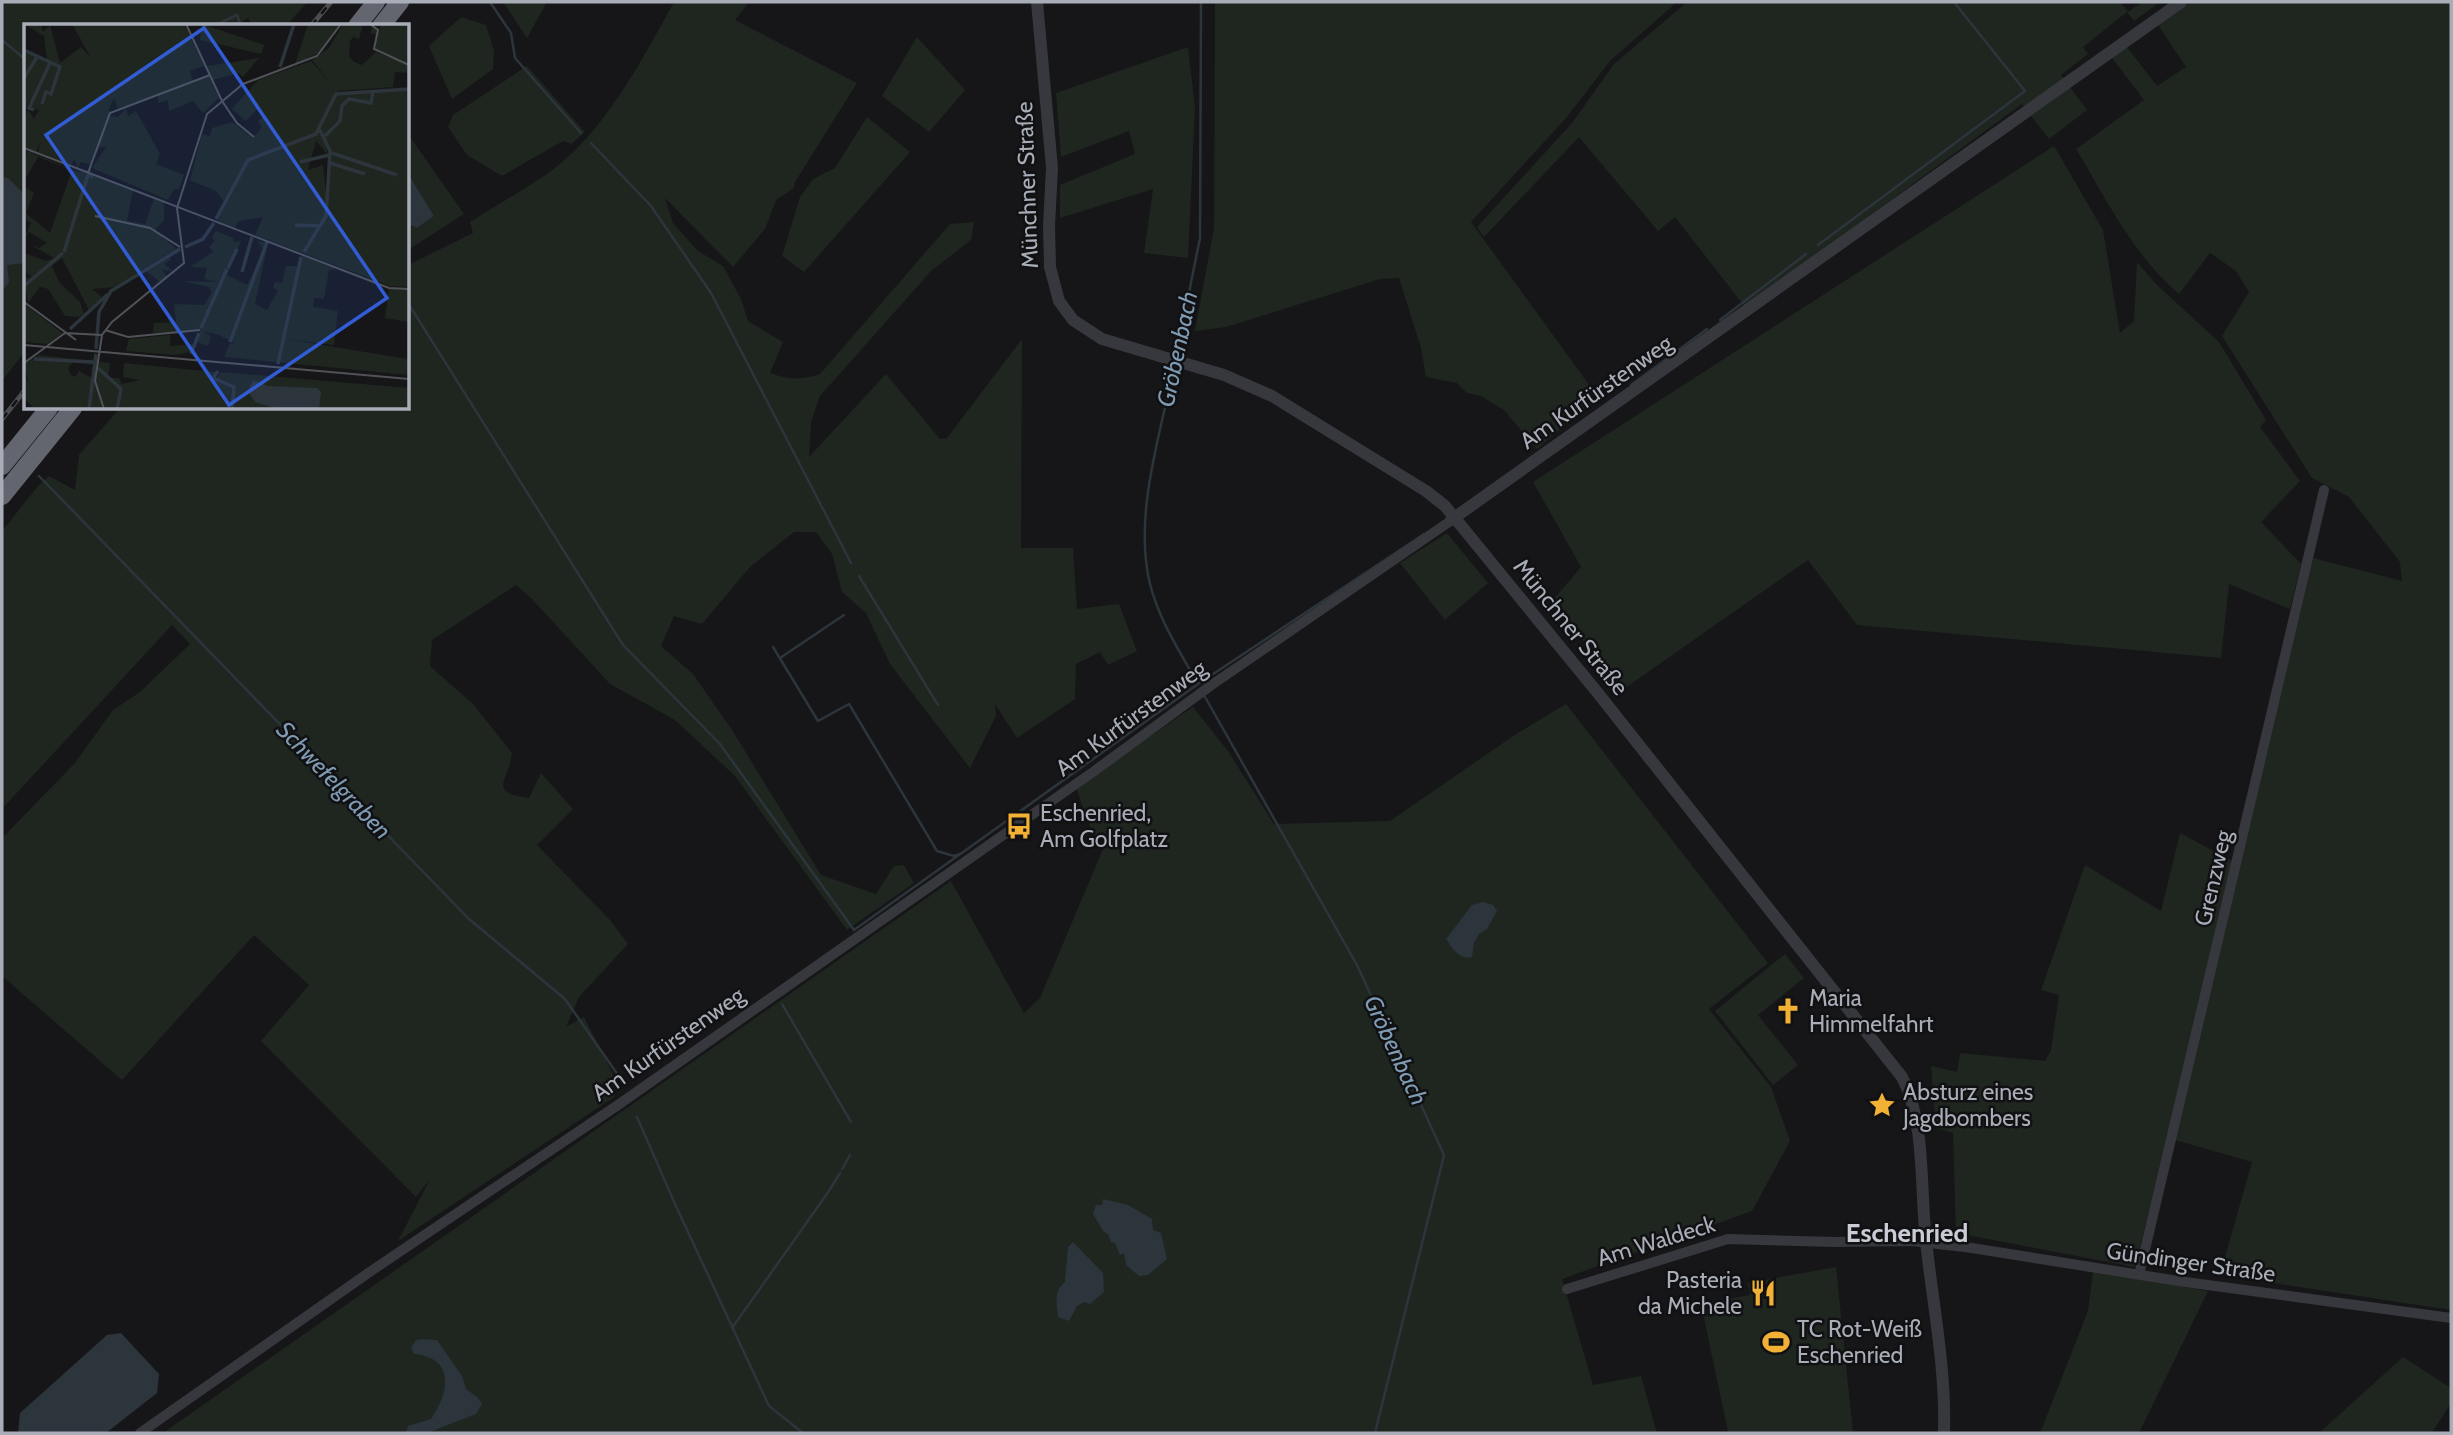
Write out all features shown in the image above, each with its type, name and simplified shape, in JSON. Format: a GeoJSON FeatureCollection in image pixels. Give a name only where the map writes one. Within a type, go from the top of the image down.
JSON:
{"type":"FeatureCollection","features":[{"type":"Feature","properties":{"kind":"highway"},"geometry":{"type":"LineString","coordinates":[[359,24],[376,2]]}},
{"type":"Feature","properties":{"kind":"highway"},"geometry":{"type":"LineString","coordinates":[[383,24],[400,2]]}},
{"type":"Feature","properties":{"kind":"highway"},"geometry":{"type":"LineString","coordinates":[[2,466],[47,410]]}},
{"type":"Feature","properties":{"kind":"highway"},"geometry":{"type":"LineString","coordinates":[[2,496],[71,410]]}},
{"type":"Feature","properties":{"kind":"street","name":"Münchner Straße"},"geometry":{"type":"LineString","coordinates":[[1037,2],[1052,168],[1049,267],[1059,301],[1073,320],[1102,339],[1224,374],[1272,396],[1426,491],[1452,519],[1902,1077],[1909,1092],[1917,1130],[1926,1241],[1945,1388],[1944,1433]]}},
{"type":"Feature","properties":{"kind":"street","name":"Am Kurfürstenweg"},"geometry":{"type":"LineString","coordinates":[[139,1433],[374,1269],[618,1105],[1085,778],[1213,684],[1452,519],[2181,2]]}},
{"type":"Feature","properties":{"kind":"street","name":"Grenzweg"},"geometry":{"type":"LineString","coordinates":[[2139,1275],[2324,490]]}},
{"type":"Feature","properties":{"kind":"street","name":"Am Waldeck"},"geometry":{"type":"LineString","coordinates":[[1567,1289],[1728,1239],[1926,1241]]}},
{"type":"Feature","properties":{"kind":"street","name":"Gündinger Straße"},"geometry":{"type":"LineString","coordinates":[[1926,1241],[2139,1275],[2451,1318]]}},
{"type":"Feature","properties":{"kind":"shaded area"},"geometry":{"type":"Polygon","coordinates":[[[2,2],[307,2],[288,24],[251,24],[248,18],[238,24],[24,24],[24,353],[2,381],[2,2]]]}},
{"type":"Feature","properties":{"kind":"shaded area"},"geometry":{"type":"Polygon","coordinates":[[[503,2],[547,2],[527,38],[503,2]]]}},
{"type":"Feature","properties":{"kind":"shaded area"},"geometry":{"type":"Polygon","coordinates":[[[674,2],[749,2],[735,20],[857,83],[795,182],[794,188],[776,200],[765,229],[733,267],[665,198],[673,223],[698,251],[723,266],[741,299],[748,321],[783,342],[770,373],[795,378],[820,374],[950,224],[974,222],[971,240],[931,271],[820,396],[811,422],[809,457],[886,374],[940,439],[947,438],[1022,339],[1021,548],[1073,548],[1077,609],[1119,604],[1137,651],[1108,665],[1100,652],[1076,664],[1075,699],[1017,738],[995,704],[996,716],[970,768],[890,664],[866,613],[842,592],[832,554],[816,532],[794,532],[750,567],[702,624],[674,616],[661,646],[693,674],[732,730],[821,875],[876,894],[894,866],[904,865],[914,883],[847,930],[735,776],[675,720],[610,684],[516,585],[432,640],[430,666],[473,704],[512,753],[504,789],[516,796],[529,798],[541,773],[573,809],[537,845],[610,920],[628,944],[579,997],[566,1027],[584,1017],[618,1084],[614,1097],[398,1241],[430,1179],[416,1197],[261,1041],[309,985],[254,935],[122,1080],[2,976],[2,838],[74,764],[113,710],[140,692],[190,644],[172,625],[2,809],[2,531],[49,476],[75,490],[79,455],[118,410],[410,410],[410,264],[473,233],[470,222],[538,180],[567,158],[603,118],[649,48],[674,2]]]}},
{"type":"Feature","properties":{"kind":"shaded area"},"geometry":{"type":"Polygon","coordinates":[[[1215,2],[1677,2],[1610,61],[1567,117],[1471,222],[1598,397],[1537,449],[1504,410],[1481,396],[1467,393],[1457,383],[1426,377],[1421,348],[1399,278],[1380,279],[1226,327],[1195,331],[1214,228],[1215,2]]]}},
{"type":"Feature","properties":{"kind":"shaded area"},"geometry":{"type":"Polygon","coordinates":[[[1687,2],[2120,2],[2128,12],[2142,2],[2160,2],[2134,21],[2127,12],[2083,47],[2088,54],[2061,75],[2087,110],[2049,139],[2022,104],[1745,307],[1675,217],[1658,231],[1579,137],[1484,237],[1477,227],[1572,123],[1614,64],[1687,2]]]}},
{"type":"Feature","properties":{"kind":"shaded area"},"geometry":{"type":"Polygon","coordinates":[[[2189,2],[2451,2],[2451,1310],[2220,1275],[2252,1162],[2175,1140],[2313,558],[2402,581],[2400,562],[2349,497],[2312,478],[2222,336],[2249,292],[2236,271],[2210,253],[2179,294],[2134,244],[2076,149],[2144,100],[2112,58],[2127,47],[2157,86],[2186,67],[2158,25],[2189,2]]]}},
{"type":"Feature","properties":{"kind":"shaded area"},"geometry":{"type":"Polygon","coordinates":[[[461,17],[486,25],[494,51],[493,69],[452,99],[429,46],[461,17]]]}},
{"type":"Feature","properties":{"kind":"shaded area"},"geometry":{"type":"Polygon","coordinates":[[[917,37],[965,90],[929,132],[882,96],[917,37]]]}},
{"type":"Feature","properties":{"kind":"shaded area"},"geometry":{"type":"Polygon","coordinates":[[[1188,47],[1195,107],[1188,258],[1144,253],[1153,189],[1060,218],[1060,185],[1135,154],[1129,131],[1061,157],[1056,93],[1188,47]]]}},
{"type":"Feature","properties":{"kind":"shaded area"},"geometry":{"type":"Polygon","coordinates":[[[527,66],[585,132],[571,144],[563,141],[502,176],[467,155],[448,127],[453,115],[527,66]]]}},
{"type":"Feature","properties":{"kind":"shaded area"},"geometry":{"type":"Polygon","coordinates":[[[867,117],[910,152],[804,272],[782,256],[800,197],[813,179],[835,168],[867,117]]]}},
{"type":"Feature","properties":{"kind":"shaded area"},"geometry":{"type":"Polygon","coordinates":[[[410,137],[464,214],[410,249],[410,225],[417,228],[434,216],[410,176],[410,137]]]}},
{"type":"Feature","properties":{"kind":"shaded area"},"geometry":{"type":"Polygon","coordinates":[[[2054,146],[2103,230],[2120,333],[2134,321],[2137,262],[2155,283],[2219,342],[2266,420],[2260,427],[2300,481],[2261,522],[2301,564],[2290,609],[2229,584],[2221,658],[1857,625],[1808,560],[1621,691],[1553,600],[1581,567],[1533,482],[2054,146]]]}},
{"type":"Feature","properties":{"kind":"shaded area"},"geometry":{"type":"Polygon","coordinates":[[[410,176],[434,216],[417,228],[410,225],[410,176]]]}},
{"type":"Feature","properties":{"kind":"shaded area"},"geometry":{"type":"Polygon","coordinates":[[[2,177],[8,178],[24,194],[24,263],[7,265],[9,282],[2,291],[2,177]]]}},
{"type":"Feature","properties":{"kind":"shaded area"},"geometry":{"type":"Polygon","coordinates":[[[1447,533],[1488,583],[1445,620],[1400,563],[1447,533]]]}},
{"type":"Feature","properties":{"kind":"shaded area"},"geometry":{"type":"Polygon","coordinates":[[[1566,704],[1768,963],[1709,1009],[1771,1087],[1790,1141],[1752,1211],[1562,1279],[1593,1385],[1641,1376],[1657,1433],[163,1433],[951,881],[1024,1013],[1040,998],[1109,835],[1093,836],[1076,787],[1193,707],[1228,751],[1274,824],[1390,821],[1516,734],[1566,704]]]}},
{"type":"Feature","properties":{"kind":"shaded area"},"geometry":{"type":"Polygon","coordinates":[[[2180,833],[2234,862],[2135,1267],[1956,1233],[1953,1133],[1936,1128],[1931,1066],[1957,1072],[1960,1053],[2045,1061],[2051,1050],[2059,995],[2041,990],[2085,865],[2161,911],[2180,833]]]}},
{"type":"Feature","properties":{"kind":"shaded area"},"geometry":{"type":"Polygon","coordinates":[[[1483,902],[1493,905],[1497,911],[1487,929],[1479,934],[1474,943],[1472,957],[1463,957],[1446,939],[1472,905],[1483,902]]]}},
{"type":"Feature","properties":{"kind":"shaded area"},"geometry":{"type":"Polygon","coordinates":[[[1785,954],[1804,978],[1758,1015],[1798,1065],[1773,1085],[1715,1011],[1785,954]]]}},
{"type":"Feature","properties":{"kind":"shaded area"},"geometry":{"type":"Polygon","coordinates":[[[1103,1199],[1128,1205],[1152,1219],[1153,1230],[1161,1233],[1167,1259],[1148,1275],[1139,1276],[1126,1265],[1124,1253],[1120,1255],[1115,1243],[1111,1242],[1093,1214],[1096,1205],[1102,1205],[1103,1199]]]}},
{"type":"Feature","properties":{"kind":"shaded area"},"geometry":{"type":"Polygon","coordinates":[[[1073,1242],[1103,1273],[1104,1292],[1090,1304],[1084,1302],[1077,1306],[1069,1321],[1058,1317],[1057,1298],[1059,1289],[1065,1282],[1068,1247],[1073,1242]]]}},
{"type":"Feature","properties":{"kind":"shaded area","name":"TC Rot-Weiß Eschenried"},"geometry":{"type":"Polygon","coordinates":[[[1836,1267],[1853,1433],[1726,1433],[1728,1432],[1701,1304],[1750,1295],[1748,1283],[1836,1267]]]}},
{"type":"Feature","properties":{"kind":"shaded area"},"geometry":{"type":"Polygon","coordinates":[[[2093,1272],[2208,1291],[2139,1433],[2040,1433],[2088,1311],[2093,1272]]]}},
{"type":"Feature","properties":{"kind":"shaded area"},"geometry":{"type":"Polygon","coordinates":[[[121,1333],[159,1374],[157,1393],[106,1433],[18,1433],[20,1413],[107,1335],[121,1333]]]}},
{"type":"Feature","properties":{"kind":"shaded area"},"geometry":{"type":"Polygon","coordinates":[[[416,1340],[437,1340],[462,1376],[466,1389],[482,1404],[476,1414],[427,1433],[406,1433],[408,1426],[431,1419],[445,1388],[443,1369],[428,1357],[414,1354],[411,1348],[416,1340]]]}},
{"type":"Feature","properties":{"kind":"shaded area"},"geometry":{"type":"Polygon","coordinates":[[[2403,1357],[2451,1388],[2451,1403],[2432,1433],[2319,1433],[2403,1357]]]}},
{"type":"Feature","properties":{"kind":"waterway"},"geometry":{"type":"LineString","coordinates":[[490,2],[511,33],[515,58],[581,133]]}},
{"type":"Feature","properties":{"kind":"waterway","name":"Gröbenbach"},"geometry":{"type":"LineString","coordinates":[[1176,357],[1200,238],[1201,2]]}},
{"type":"Feature","properties":{"kind":"waterway"},"geometry":{"type":"LineString","coordinates":[[1818,245],[2025,91],[1954,2]]}},
{"type":"Feature","properties":{"kind":"waterway"},"geometry":{"type":"LineString","coordinates":[[218,24],[237,15],[240,24]]}},
{"type":"Feature","properties":{"kind":"waterway"},"geometry":{"type":"LineString","coordinates":[[2,40],[24,58]]}},
{"type":"Feature","properties":{"kind":"waterway"},"geometry":{"type":"LineString","coordinates":[[591,143],[651,206],[711,293],[851,563]]}},
{"type":"Feature","properties":{"kind":"waterway"},"geometry":{"type":"LineString","coordinates":[[1720,320],[1806,254]]}},
{"type":"Feature","properties":{"kind":"waterway"},"geometry":{"type":"LineString","coordinates":[[410,306],[623,645],[720,744],[854,930],[1198,684],[1424,534]]}},
{"type":"Feature","properties":{"kind":"waterway"},"geometry":{"type":"LineString","coordinates":[[1631,385],[1707,329]]}},
{"type":"Feature","properties":{"kind":"waterway","name":"Gröbenbach"},"geometry":{"type":"LineString","coordinates":[[1175,363],[1151,474],[1145,530],[1146,558],[1150,584],[1159,610],[1198,684]]}},
{"type":"Feature","properties":{"kind":"waterway","name":"Schwefelgraben"},"geometry":{"type":"LineString","coordinates":[[39,476],[469,919],[565,999],[625,1085]]}},
{"type":"Feature","properties":{"kind":"waterway"},"geometry":{"type":"LineString","coordinates":[[859,576],[938,705]]}},
{"type":"Feature","properties":{"kind":"waterway"},"geometry":{"type":"LineString","coordinates":[[780,658],[844,615]]}},
{"type":"Feature","properties":{"kind":"waterway"},"geometry":{"type":"LineString","coordinates":[[773,647],[818,721],[849,704],[937,851],[954,856],[960,854]]}},
{"type":"Feature","properties":{"kind":"waterway","name":"Gröbenbach"},"geometry":{"type":"LineString","coordinates":[[1205,697],[1357,965],[1444,1155],[1375,1433]]}},
{"type":"Feature","properties":{"kind":"waterway"},"geometry":{"type":"LineString","coordinates":[[782,1004],[851,1122]]}},
{"type":"Feature","properties":{"kind":"waterway"},"geometry":{"type":"LineString","coordinates":[[637,1117],[769,1406],[803,1433]]}},
{"type":"Feature","properties":{"kind":"waterway"},"geometry":{"type":"LineString","coordinates":[[842,1169],[850,1155]]}},
{"type":"Feature","properties":{"kind":"waterway"},"geometry":{"type":"LineString","coordinates":[[732,1328],[840,1173]]}},
{"type":"Feature","properties":{"kind":"railway"},"geometry":{"type":"LineString","coordinates":[[313,24],[331,2]]}},
{"type":"Feature","properties":{"kind":"railway"},"geometry":{"type":"LineString","coordinates":[[2,419],[24,392]]}},
{"type":"Feature","properties":{"kind":"place","name":"Eschenried, Am Golfplatz"},"geometry":{"type":"Point","coordinates":[1019,826]}},
{"type":"Feature","properties":{"kind":"place","name":"Maria Himmelfahrt"},"geometry":{"type":"Point","coordinates":[1788,1011]}},
{"type":"Feature","properties":{"kind":"place","name":"Absturz eines Jagdbombers"},"geometry":{"type":"Point","coordinates":[1882,1105]}},
{"type":"Feature","properties":{"kind":"place","name":"Pasteria da Michele"},"geometry":{"type":"Point","coordinates":[1763,1293]}},
{"type":"Feature","properties":{"kind":"place","name":"TC Rot-Weiß Eschenried"},"geometry":{"type":"Point","coordinates":[1776,1342]}},
{"type":"Feature","properties":{"kind":"district","name":"Eschenried"},"geometry":{"type":"Point","coordinates":[1907,1233]}}]}
